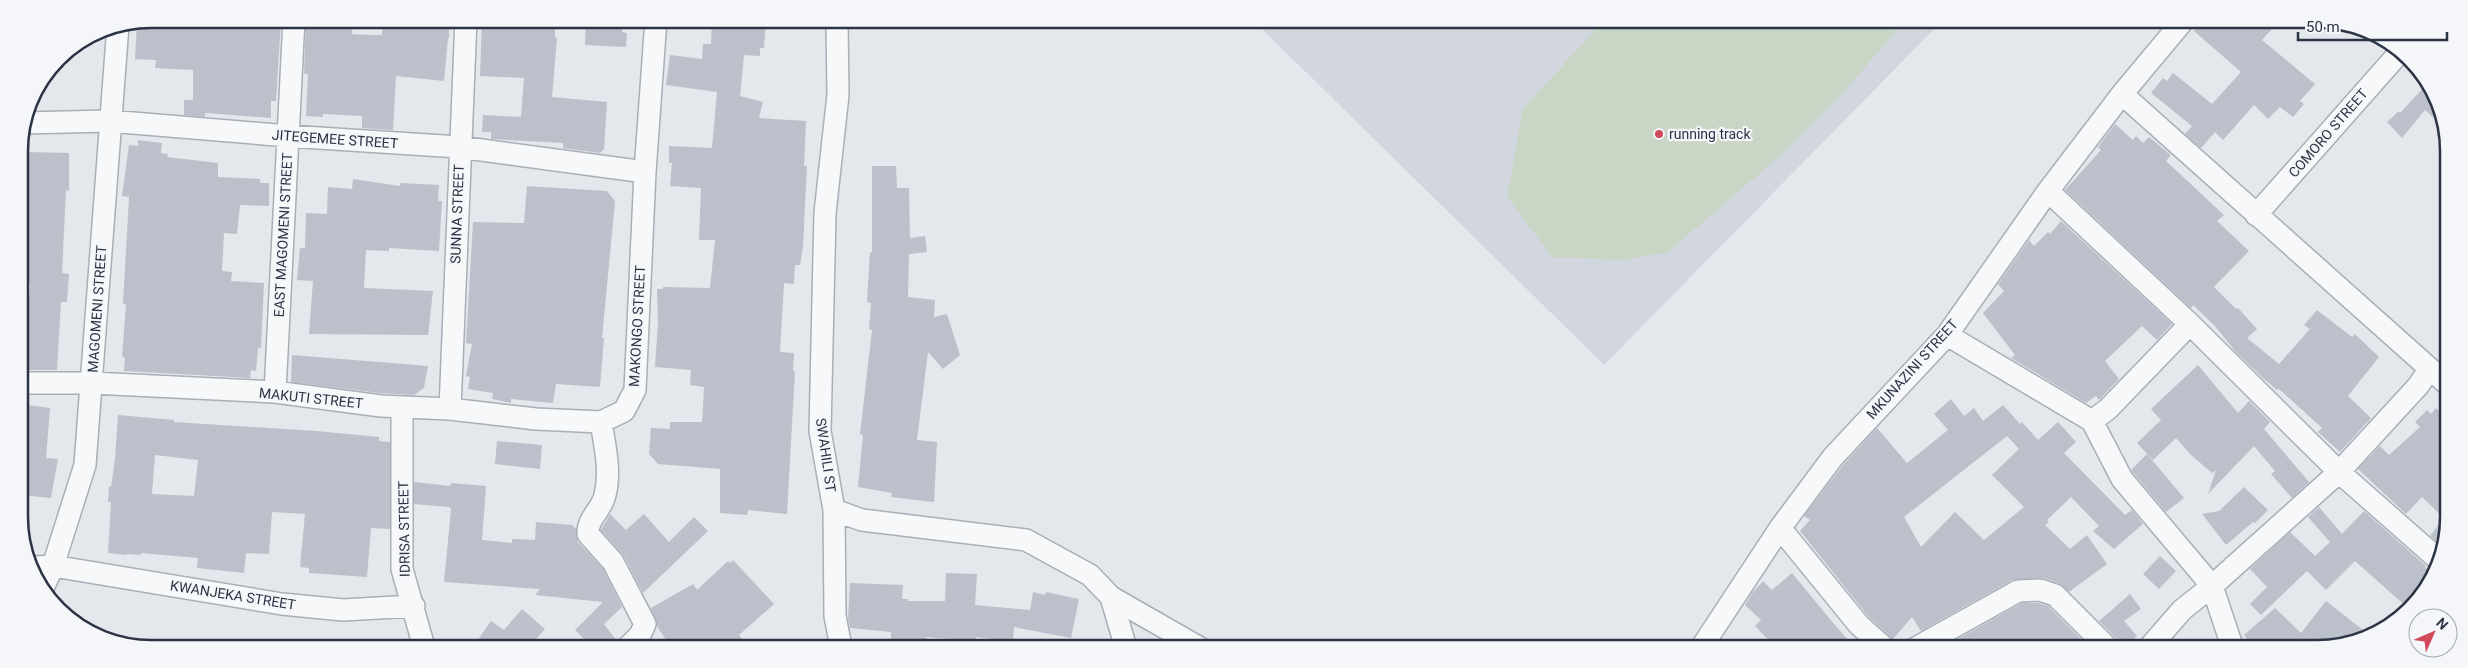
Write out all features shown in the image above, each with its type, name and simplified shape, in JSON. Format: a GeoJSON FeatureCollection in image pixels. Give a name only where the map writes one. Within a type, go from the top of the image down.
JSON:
{"type":"FeatureCollection","features":[{"type":"Feature","properties":{"kind":"street","name":"EAST MAGOMENI STREET"},"geometry":{"type":"LineString","coordinates":[[275,392],[294,28]]}},
{"type":"Feature","properties":{"kind":"street","name":"SUNNA STREET"},"geometry":{"type":"LineString","coordinates":[[450,409],[459,147],[466,28]]}},
{"type":"Feature","properties":{"kind":"street","name":"MAKONGO STREET"},"geometry":{"type":"LineString","coordinates":[[601,422],[624,411],[635,390],[645,172],[655,28]]}},
{"type":"Feature","properties":{"kind":"street","name":"SWAHILI ST"},"geometry":{"type":"LineString","coordinates":[[837,28],[838,95],[825,213],[820,431],[834,510],[862,520],[1026,540],[1090,575],[1111,597],[1124,640]]}},
{"type":"Feature","properties":{"kind":"street","name":"MKUNAZINI STREET"},"geometry":{"type":"LineString","coordinates":[[1706,640],[1780,528],[1833,457],[1947,335],[2048,191],[2122,94],[2177,28]]}},
{"type":"Feature","properties":{"kind":"street","name":"MAGOMENI STREET"},"geometry":{"type":"LineString","coordinates":[[44,567],[85,464],[117,32]]}},
{"type":"Feature","properties":{"kind":"street","name":"COMORO STREET"},"geometry":{"type":"LineString","coordinates":[[2256,215],[2397,56]]}},
{"type":"Feature","properties":{"kind":"street"},"geometry":{"type":"LineString","coordinates":[[2122,94],[2440,379]]}},
{"type":"Feature","properties":{"kind":"street","name":"JITEGEMEE STREET"},"geometry":{"type":"LineString","coordinates":[[31,123],[110,121],[288,136],[459,147],[645,172]]}},
{"type":"Feature","properties":{"kind":"street"},"geometry":{"type":"LineString","coordinates":[[2048,191],[2190,324],[2339,472],[2434,556]]}},
{"type":"Feature","properties":{"kind":"street"},"geometry":{"type":"LineString","coordinates":[[2092,421],[2108,409],[2190,324]]}},
{"type":"Feature","properties":{"kind":"street"},"geometry":{"type":"LineString","coordinates":[[1947,335],[2092,421],[2122,479],[2212,586],[2230,640]]}},
{"type":"Feature","properties":{"kind":"street"},"geometry":{"type":"LineString","coordinates":[[2156,640],[2182,610],[2212,586],[2339,472],[2418,386],[2429,370]]}},
{"type":"Feature","properties":{"kind":"street","name":"MAKUTI STREET"},"geometry":{"type":"LineString","coordinates":[[28,383],[92,383],[198,390],[275,392],[402,408],[450,409],[536,419],[601,422]]}},
{"type":"Feature","properties":{"kind":"street","name":"IDRISA STREET"},"geometry":{"type":"LineString","coordinates":[[402,408],[402,569],[422,640]]}},
{"type":"Feature","properties":{"kind":"street"},"geometry":{"type":"LineString","coordinates":[[601,422],[608,468],[605,497],[590,522],[588,534],[614,562],[645,624],[640,635],[635,640]]}},
{"type":"Feature","properties":{"kind":"street"},"geometry":{"type":"LineString","coordinates":[[834,510],[834,616],[839,640]]}},
{"type":"Feature","properties":{"kind":"street"},"geometry":{"type":"LineString","coordinates":[[1780,528],[1859,625],[1877,640]]}},
{"type":"Feature","properties":{"kind":"street","name":"KWANJEKA STREET"},"geometry":{"type":"LineString","coordinates":[[44,567],[291,605],[343,610],[414,606]]}},
{"type":"Feature","properties":{"kind":"street"},"geometry":{"type":"LineString","coordinates":[[1929,640],[2018,591],[2040,590],[2055,595],[2100,640]]}},
{"type":"Feature","properties":{"kind":"street"},"geometry":{"type":"LineString","coordinates":[[1111,597],[1186,640]]}},
{"type":"Feature","properties":{"kind":"shaded area"},"geometry":{"type":"Polygon","coordinates":[[[1261,28],[1935,28],[1604,365],[1261,28]]]}},
{"type":"Feature","properties":{"kind":"green space","name":"running track"},"geometry":{"type":"Polygon","coordinates":[[[1597,28],[1898,28],[1848,87],[1775,160],[1668,252],[1624,260],[1552,257],[1507,197],[1523,109],[1597,28]]]}},
{"type":"Feature","properties":{"kind":"building"},"geometry":{"type":"Polygon","coordinates":[[[280,28],[276,101],[271,101],[271,118],[205,113],[205,117],[184,115],[184,100],[193,100],[193,70],[155,68],[156,60],[135,59],[137,29],[280,28]]]}},
{"type":"Feature","properties":{"kind":"building"},"geometry":{"type":"Polygon","coordinates":[[[306,28],[352,28],[352,34],[382,35],[382,28],[449,28],[444,81],[396,76],[393,130],[362,128],[362,116],[323,114],[323,117],[306,116],[308,74],[304,74],[306,28]]]}},
{"type":"Feature","properties":{"kind":"building"},"geometry":{"type":"Polygon","coordinates":[[[482,28],[555,28],[555,37],[557,38],[552,97],[607,102],[604,149],[600,153],[563,148],[563,143],[491,139],[491,132],[482,132],[483,115],[521,117],[524,78],[480,76],[482,28]]]}},
{"type":"Feature","properties":{"kind":"building"},"geometry":{"type":"Polygon","coordinates":[[[586,28],[622,28],[622,32],[627,33],[626,47],[585,45],[586,28]]]}},
{"type":"Feature","properties":{"kind":"building"},"geometry":{"type":"Polygon","coordinates":[[[712,28],[765,28],[764,48],[760,48],[760,56],[744,55],[740,96],[763,102],[759,118],[806,121],[804,166],[807,166],[803,246],[800,265],[795,265],[794,284],[784,283],[780,352],[794,353],[793,371],[795,371],[787,514],[748,510],[747,515],[720,513],[720,469],[658,464],[649,454],[651,428],[670,429],[670,422],[702,422],[704,387],[690,385],[691,370],[655,367],[658,323],[657,289],[663,289],[663,287],[710,288],[715,240],[699,240],[701,188],[670,186],[672,163],[669,163],[669,146],[712,148],[717,92],[666,85],[670,55],[702,59],[703,44],[711,44],[712,28]]]}},
{"type":"Feature","properties":{"kind":"building"},"geometry":{"type":"Polygon","coordinates":[[[2197,28],[2273,28],[2262,40],[2315,84],[2300,101],[2304,104],[2293,117],[2280,107],[2268,119],[2254,105],[2223,140],[2215,132],[2201,148],[2185,134],[2192,126],[2151,93],[2163,78],[2167,81],[2173,73],[2212,104],[2241,72],[2194,31],[2197,28]]]}},
{"type":"Feature","properties":{"kind":"building"},"geometry":{"type":"Polygon","coordinates":[[[2423,88],[2437,120],[2425,110],[2402,138],[2387,122],[2399,111],[2400,113],[2423,88]]]}},
{"type":"Feature","properties":{"kind":"building"},"geometry":{"type":"Polygon","coordinates":[[[2115,124],[2133,140],[2136,136],[2143,143],[2149,137],[2171,155],[2166,161],[2224,215],[2217,221],[2249,251],[2214,287],[2236,309],[2238,308],[2257,329],[2247,338],[2279,364],[2310,329],[2304,325],[2317,310],[2352,337],[2355,334],[2379,357],[2348,396],[2371,418],[2340,452],[2318,432],[2322,428],[2279,389],[2277,390],[2263,378],[2236,352],[2214,325],[2193,305],[2191,308],[2065,190],[2101,150],[2098,147],[2115,124]]]}},
{"type":"Feature","properties":{"kind":"building"},"geometry":{"type":"Polygon","coordinates":[[[138,140],[162,143],[161,153],[168,154],[167,157],[218,163],[218,177],[260,179],[260,183],[269,183],[269,206],[240,205],[237,234],[224,233],[222,271],[232,272],[231,281],[264,283],[261,348],[258,348],[256,371],[251,370],[250,378],[124,371],[125,358],[122,357],[126,304],[123,304],[129,197],[122,196],[129,145],[138,146],[138,140]]]}},
{"type":"Feature","properties":{"kind":"building"},"geometry":{"type":"Polygon","coordinates":[[[28,152],[69,153],[69,191],[66,190],[62,273],[69,274],[67,302],[61,302],[57,370],[28,370],[30,284],[28,284],[28,152]]]}},
{"type":"Feature","properties":{"kind":"building"},"geometry":{"type":"Polygon","coordinates":[[[872,166],[896,166],[897,188],[909,188],[910,238],[925,236],[927,252],[909,254],[908,297],[935,300],[934,317],[947,314],[960,355],[943,369],[928,352],[917,440],[937,442],[934,502],[891,497],[892,493],[858,487],[863,435],[860,434],[872,330],[869,329],[871,303],[867,302],[870,252],[872,253],[872,166]]]}},
{"type":"Feature","properties":{"kind":"building"},"geometry":{"type":"Polygon","coordinates":[[[353,179],[400,186],[400,183],[439,185],[438,201],[442,201],[439,251],[389,248],[389,251],[366,250],[364,288],[433,291],[428,335],[309,334],[313,281],[297,280],[300,248],[305,248],[306,213],[327,214],[328,187],[352,189],[353,179]]]}},
{"type":"Feature","properties":{"kind":"building"},"geometry":{"type":"Polygon","coordinates":[[[527,186],[607,191],[615,201],[602,338],[604,338],[600,387],[556,384],[553,403],[511,399],[511,403],[492,399],[493,393],[468,389],[470,377],[466,376],[472,344],[466,343],[473,222],[524,223],[527,186]]]}},
{"type":"Feature","properties":{"kind":"building"},"geometry":{"type":"Polygon","coordinates":[[[2061,221],[2172,324],[2157,340],[2142,326],[2105,361],[2119,379],[2099,400],[2096,396],[2086,403],[2011,358],[2015,355],[1983,313],[2004,291],[1998,284],[2029,240],[2034,246],[2048,232],[2050,234],[2061,221]]]}},
{"type":"Feature","properties":{"kind":"building"},"geometry":{"type":"Polygon","coordinates":[[[292,355],[428,366],[424,388],[414,395],[380,393],[291,382],[292,355]]]}},
{"type":"Feature","properties":{"kind":"building"},"geometry":{"type":"Polygon","coordinates":[[[2198,365],[2238,413],[2249,401],[2270,422],[2264,429],[2309,482],[2292,498],[2271,474],[2275,471],[2254,446],[2208,494],[2216,470],[2212,473],[2191,455],[2176,438],[2153,460],[2137,443],[2161,420],[2151,409],[2198,365]]]}},
{"type":"Feature","properties":{"kind":"building"},"geometry":{"type":"Polygon","coordinates":[[[1951,399],[1964,416],[1974,408],[1983,421],[2003,405],[2038,440],[2058,422],[2076,442],[2064,453],[2125,515],[2132,510],[2143,524],[2114,549],[2093,531],[2099,526],[2071,497],[2047,520],[2049,522],[2045,525],[2070,549],[2087,535],[2107,564],[2069,592],[2059,583],[2044,578],[2012,580],[1921,631],[1912,617],[1893,639],[1868,616],[1800,531],[1810,520],[1804,516],[1843,465],[1877,428],[1907,463],[1948,430],[1934,414],[1951,399]],[[2007,436],[1904,517],[1921,547],[1955,512],[1984,540],[2024,507],[1992,475],[2019,449],[2007,436]]]}},
{"type":"Feature","properties":{"kind":"building"},"geometry":{"type":"Polygon","coordinates":[[[28,405],[50,408],[46,458],[58,459],[51,498],[28,496],[28,405]]]}},
{"type":"Feature","properties":{"kind":"building"},"geometry":{"type":"Polygon","coordinates":[[[2436,408],[2440,412],[2440,514],[2422,497],[2406,514],[2358,469],[2380,446],[2389,455],[2420,427],[2415,422],[2427,410],[2431,414],[2436,408]]]}},
{"type":"Feature","properties":{"kind":"building"},"geometry":{"type":"Polygon","coordinates":[[[118,415],[174,420],[174,422],[379,437],[379,441],[390,442],[390,529],[371,528],[367,577],[309,573],[309,568],[300,567],[305,514],[272,512],[269,554],[246,553],[244,573],[197,568],[198,558],[141,553],[141,555],[127,555],[108,553],[111,502],[108,502],[109,486],[111,487],[118,415]],[[155,455],[152,494],[194,496],[198,460],[155,455]]]}},
{"type":"Feature","properties":{"kind":"building"},"geometry":{"type":"Polygon","coordinates":[[[497,441],[542,445],[540,469],[495,464],[497,441]]]}},
{"type":"Feature","properties":{"kind":"building"},"geometry":{"type":"Polygon","coordinates":[[[2147,454],[2184,498],[2166,512],[2131,470],[2147,454]]]}},
{"type":"Feature","properties":{"kind":"building"},"geometry":{"type":"Polygon","coordinates":[[[414,482],[450,486],[451,483],[486,486],[482,540],[512,543],[512,539],[535,540],[536,522],[572,525],[576,529],[578,542],[603,569],[622,607],[604,624],[616,640],[585,640],[575,630],[603,602],[535,595],[540,589],[444,582],[451,509],[449,507],[414,504],[414,482]]]}},
{"type":"Feature","properties":{"kind":"building"},"geometry":{"type":"Polygon","coordinates":[[[2244,487],[2268,510],[2255,523],[2253,522],[2226,545],[2202,514],[2219,511],[2244,487]]]}},
{"type":"Feature","properties":{"kind":"building"},"geometry":{"type":"Polygon","coordinates":[[[2319,507],[2342,534],[2364,511],[2426,566],[2428,570],[2415,593],[2405,605],[2355,561],[2326,590],[2307,571],[2261,615],[2250,604],[2267,587],[2250,569],[2290,532],[2315,556],[2330,542],[2308,517],[2319,507]]]}},
{"type":"Feature","properties":{"kind":"building"},"geometry":{"type":"Polygon","coordinates":[[[610,514],[626,530],[644,514],[669,542],[694,517],[708,531],[643,593],[624,556],[601,530],[610,514]]]}},
{"type":"Feature","properties":{"kind":"building"},"geometry":{"type":"Polygon","coordinates":[[[2440,524],[2438,543],[2430,536],[2440,524]]]}},
{"type":"Feature","properties":{"kind":"building"},"geometry":{"type":"Polygon","coordinates":[[[2160,556],[2176,571],[2159,589],[2143,574],[2160,556]]]}},
{"type":"Feature","properties":{"kind":"building"},"geometry":{"type":"Polygon","coordinates":[[[733,560],[774,604],[739,635],[744,640],[666,640],[658,628],[651,608],[693,584],[697,590],[728,561],[730,563],[733,560]]]}},
{"type":"Feature","properties":{"kind":"building"},"geometry":{"type":"Polygon","coordinates":[[[946,573],[977,574],[975,605],[1030,610],[1033,592],[1045,595],[1046,592],[1079,599],[1071,638],[1014,627],[1013,640],[976,637],[976,640],[964,640],[926,637],[927,640],[909,640],[891,639],[891,632],[850,628],[848,618],[850,583],[903,585],[902,599],[908,599],[908,601],[945,601],[946,573]]]}},
{"type":"Feature","properties":{"kind":"building"},"geometry":{"type":"Polygon","coordinates":[[[1792,573],[1848,640],[1768,640],[1755,626],[1761,620],[1745,605],[1763,581],[1772,590],[1792,573]]]}},
{"type":"Feature","properties":{"kind":"building"},"geometry":{"type":"Polygon","coordinates":[[[2130,594],[2141,609],[2124,621],[2137,636],[2132,640],[2118,640],[2099,621],[2130,594]]]}},
{"type":"Feature","properties":{"kind":"building"},"geometry":{"type":"Polygon","coordinates":[[[2326,601],[2365,631],[2326,640],[2248,640],[2244,635],[2275,608],[2301,633],[2326,601]]]}},
{"type":"Feature","properties":{"kind":"building"},"geometry":{"type":"Polygon","coordinates":[[[2022,603],[2038,603],[2048,606],[2082,640],[2028,639],[1956,640],[2022,603]]]}},
{"type":"Feature","properties":{"kind":"building"},"geometry":{"type":"Polygon","coordinates":[[[522,609],[545,629],[535,640],[478,640],[491,621],[504,630],[522,609]]]}},
{"type":"Feature","properties":{"kind":"place","name":"running track"},"geometry":{"type":"Point","coordinates":[1659,134]}}]}
